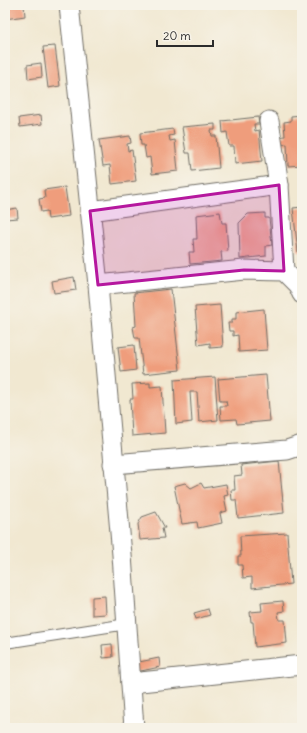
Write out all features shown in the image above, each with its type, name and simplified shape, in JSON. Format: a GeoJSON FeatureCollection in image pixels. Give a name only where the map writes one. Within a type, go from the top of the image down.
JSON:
{"type":"FeatureCollection","features":[{"type":"Feature","properties":{"kind":"street"},"geometry":{"type":"LineString","coordinates":[[69,5],[98,285],[127,624],[134,728]]}},
{"type":"Feature","properties":{"kind":"street"},"geometry":{"type":"LineString","coordinates":[[269,121],[278,185],[284,271],[298,285],[302,294]]}},
{"type":"Feature","properties":{"kind":"street"},"geometry":{"type":"LineString","coordinates":[[90,211],[278,185]]}},
{"type":"Feature","properties":{"kind":"street"},"geometry":{"type":"LineString","coordinates":[[98,285],[244,270],[284,271]]}},
{"type":"Feature","properties":{"kind":"street"},"geometry":{"type":"LineString","coordinates":[[113,464],[287,450],[302,445]]}},
{"type":"Feature","properties":{"kind":"street"},"geometry":{"type":"LineString","coordinates":[[131,684],[302,665]]}},
{"type":"Feature","properties":{"kind":"lane"},"geometry":{"type":"LineString","coordinates":[[5,643],[127,624]]}},
{"type":"Feature","properties":{"kind":"highlighted area"},"geometry":{"type":"Polygon","coordinates":[[[279,185],[284,271],[244,270],[98,285],[90,211],[279,185]]]}},
{"type":"Feature","properties":{"kind":"building"},"geometry":{"type":"Polygon","coordinates":[[[5,5],[24,5],[25,16],[5,19],[5,5]]]}},
{"type":"Feature","properties":{"kind":"building"},"geometry":{"type":"Polygon","coordinates":[[[55,46],[60,86],[48,88],[43,47],[55,46]]]}},
{"type":"Feature","properties":{"kind":"building"},"geometry":{"type":"Polygon","coordinates":[[[41,63],[42,77],[28,79],[27,65],[41,63]]]}},
{"type":"Feature","properties":{"kind":"building"},"geometry":{"type":"Polygon","coordinates":[[[41,115],[42,124],[20,127],[19,118],[41,115]]]}},
{"type":"Feature","properties":{"kind":"building"},"geometry":{"type":"Polygon","coordinates":[[[302,115],[302,165],[288,166],[287,144],[278,145],[277,137],[285,136],[284,122],[291,121],[291,116],[302,115]]]}},
{"type":"Feature","properties":{"kind":"building"},"geometry":{"type":"Polygon","coordinates":[[[258,117],[259,124],[254,124],[255,131],[259,130],[262,161],[235,164],[234,146],[229,146],[227,132],[223,133],[222,121],[258,117]]]}},
{"type":"Feature","properties":{"kind":"building"},"geometry":{"type":"Polygon","coordinates":[[[215,124],[215,130],[211,130],[212,136],[216,136],[219,168],[192,171],[190,153],[186,153],[182,127],[215,124]]]}},
{"type":"Feature","properties":{"kind":"building"},"geometry":{"type":"Polygon","coordinates":[[[173,129],[174,135],[169,136],[170,141],[175,140],[178,171],[152,174],[150,157],[146,158],[144,145],[141,145],[140,133],[173,129]]]}},
{"type":"Feature","properties":{"kind":"building"},"geometry":{"type":"Polygon","coordinates":[[[130,136],[131,143],[127,144],[128,151],[132,150],[136,181],[112,184],[110,165],[103,166],[99,140],[130,136]]]}},
{"type":"Feature","properties":{"kind":"building"},"geometry":{"type":"Polygon","coordinates":[[[65,187],[69,216],[48,219],[47,211],[41,212],[39,199],[45,198],[44,190],[65,187]]]}},
{"type":"Feature","properties":{"kind":"building"},"geometry":{"type":"Polygon","coordinates":[[[302,207],[302,252],[298,252],[293,208],[302,207]]]}},
{"type":"Feature","properties":{"kind":"building"},"geometry":{"type":"Polygon","coordinates":[[[17,208],[18,218],[5,219],[5,210],[17,208]]]}},
{"type":"Feature","properties":{"kind":"building"},"geometry":{"type":"Polygon","coordinates":[[[220,212],[222,223],[226,223],[228,251],[221,252],[222,261],[190,264],[189,252],[194,252],[193,239],[197,239],[196,215],[220,212]]]}},
{"type":"Feature","properties":{"kind":"building"},"geometry":{"type":"Polygon","coordinates":[[[265,213],[265,218],[269,218],[272,245],[266,246],[266,256],[240,259],[239,223],[248,214],[265,213]]]}},
{"type":"Feature","properties":{"kind":"building"},"geometry":{"type":"Polygon","coordinates":[[[74,277],[76,290],[54,293],[52,281],[74,277]]]}},
{"type":"Feature","properties":{"kind":"building"},"geometry":{"type":"Polygon","coordinates":[[[171,289],[180,370],[143,374],[139,338],[135,338],[133,327],[136,326],[134,293],[171,289]]]}},
{"type":"Feature","properties":{"kind":"building"},"geometry":{"type":"Polygon","coordinates":[[[220,305],[223,347],[210,348],[210,343],[198,345],[195,307],[220,305]]]}},
{"type":"Feature","properties":{"kind":"building"},"geometry":{"type":"Polygon","coordinates":[[[264,309],[267,350],[239,352],[238,335],[233,336],[233,331],[229,331],[228,323],[232,323],[232,319],[236,319],[236,312],[264,309]]]}},
{"type":"Feature","properties":{"kind":"building"},"geometry":{"type":"Polygon","coordinates":[[[134,345],[136,370],[121,372],[118,347],[134,345]]]}},
{"type":"Feature","properties":{"kind":"building"},"geometry":{"type":"Polygon","coordinates":[[[266,375],[270,421],[237,424],[236,419],[221,420],[220,406],[227,406],[226,401],[220,401],[218,379],[266,375]]]}},
{"type":"Feature","properties":{"kind":"building"},"geometry":{"type":"Polygon","coordinates":[[[215,377],[218,420],[199,422],[197,392],[190,392],[192,422],[176,424],[174,380],[215,377]]]}},
{"type":"Feature","properties":{"kind":"building"},"geometry":{"type":"Polygon","coordinates":[[[150,383],[150,387],[162,386],[165,433],[132,436],[130,399],[133,399],[132,384],[150,383]]]}},
{"type":"Feature","properties":{"kind":"building"},"geometry":{"type":"Polygon","coordinates":[[[279,461],[284,513],[238,518],[236,500],[232,500],[231,490],[235,490],[234,476],[242,475],[241,465],[279,461]]]}},
{"type":"Feature","properties":{"kind":"building"},"geometry":{"type":"Polygon","coordinates":[[[185,483],[191,488],[201,483],[204,488],[226,484],[228,495],[224,496],[227,511],[220,513],[222,523],[198,528],[197,522],[182,524],[174,486],[185,483]]]}},
{"type":"Feature","properties":{"kind":"building"},"geometry":{"type":"Polygon","coordinates":[[[156,512],[165,528],[162,528],[164,538],[140,540],[138,524],[142,517],[156,512]]]}},
{"type":"Feature","properties":{"kind":"building"},"geometry":{"type":"Polygon","coordinates":[[[287,533],[291,584],[252,588],[252,577],[243,578],[242,565],[238,565],[238,556],[241,556],[240,536],[287,533]]]}},
{"type":"Feature","properties":{"kind":"building"},"geometry":{"type":"Polygon","coordinates":[[[105,596],[106,614],[92,615],[92,597],[105,596]]]}},
{"type":"Feature","properties":{"kind":"building"},"geometry":{"type":"Polygon","coordinates":[[[283,601],[284,611],[278,612],[279,620],[285,620],[287,643],[255,647],[253,622],[251,622],[250,612],[262,611],[261,603],[283,601]]]}},
{"type":"Feature","properties":{"kind":"building"},"geometry":{"type":"Polygon","coordinates":[[[208,609],[210,615],[196,619],[194,613],[208,609]]]}},
{"type":"Feature","properties":{"kind":"building"},"geometry":{"type":"Polygon","coordinates":[[[112,644],[113,657],[103,658],[102,645],[112,644]]]}},
{"type":"Feature","properties":{"kind":"building"},"geometry":{"type":"Polygon","coordinates":[[[159,658],[160,667],[136,672],[134,663],[159,658]]]}}]}
